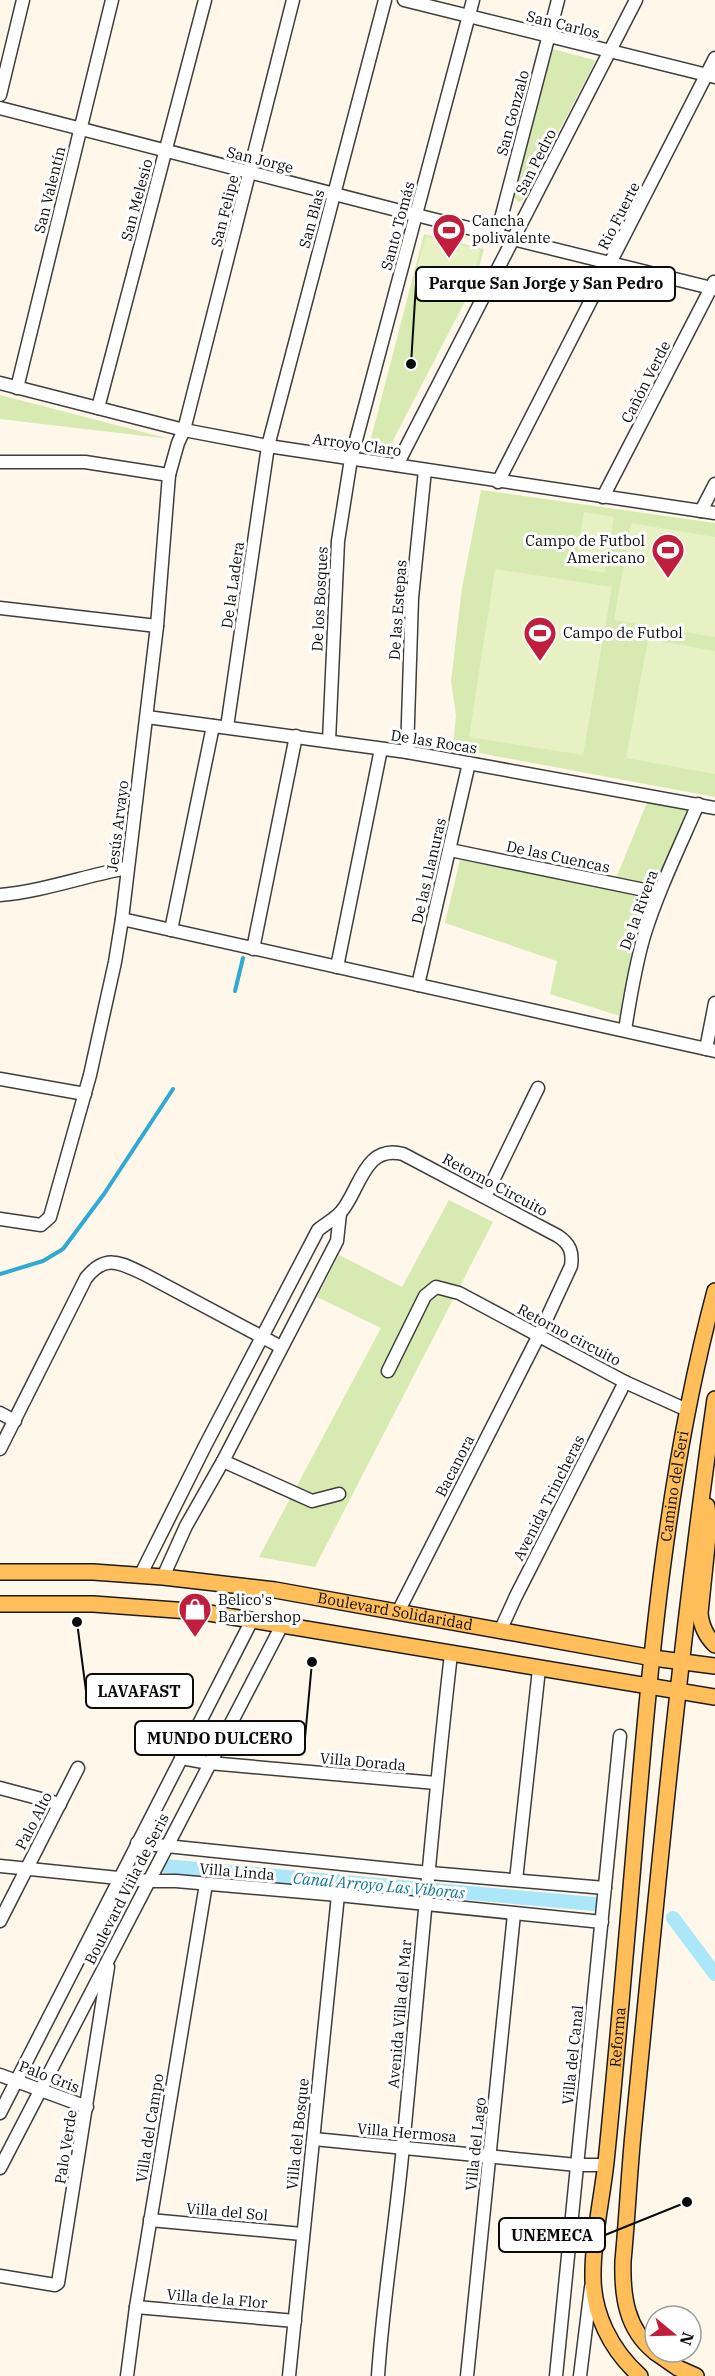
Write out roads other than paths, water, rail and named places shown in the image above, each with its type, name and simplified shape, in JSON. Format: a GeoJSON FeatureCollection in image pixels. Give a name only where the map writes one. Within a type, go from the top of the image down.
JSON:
{"type":"FeatureCollection","features":[{"type":"Feature","properties":{"kind":"main road","name":"Camino del Seri"},"geometry":{"type":"LineString","coordinates":[[650,1686],[663,1560],[687,1410],[715,1291]]}},
{"type":"Feature","properties":{"kind":"main road","name":"Camino del Seri"},"geometry":{"type":"LineString","coordinates":[[678,1691],[715,1399]]}},
{"type":"Feature","properties":{"kind":"main road"},"geometry":{"type":"LineString","coordinates":[[704,1477],[708,1526],[700,1613],[701,1623],[709,1639],[715,1645]]}},
{"type":"Feature","properties":{"kind":"main road","name":"Boulevard Solidaridad"},"geometry":{"type":"LineString","coordinates":[[0,1572],[69,1572],[163,1577],[275,1590],[653,1658],[715,1666]]}},
{"type":"Feature","properties":{"kind":"main road"},"geometry":{"type":"LineString","coordinates":[[0,1604],[93,1604],[203,1612],[715,1697]]}},
{"type":"Feature","properties":{"kind":"main road","name":"Reforma"},"geometry":{"type":"LineString","coordinates":[[640,2376],[625,2361],[608,2337],[598,2310],[593,2274],[613,2093],[650,1686]]}},
{"type":"Feature","properties":{"kind":"main road","name":"Reforma"},"geometry":{"type":"LineString","coordinates":[[643,2337],[632,2324],[627,2310],[623,2280],[637,2094],[678,1691]]}},
{"type":"Feature","properties":{"kind":"main road"},"geometry":{"type":"LineString","coordinates":[[613,2093],[637,2094]]}},
{"type":"Feature","properties":{"kind":"main road","name":"Reforma"},"geometry":{"type":"LineString","coordinates":[[672,2364],[696,2376]]}},
{"type":"Feature","properties":{"kind":"street"},"geometry":{"type":"LineString","coordinates":[[0,95],[23,0]]}},
{"type":"Feature","properties":{"kind":"street","name":"San Valentín"},"geometry":{"type":"LineString","coordinates":[[17,388],[112,0]]}},
{"type":"Feature","properties":{"kind":"street","name":"San Melesio"},"geometry":{"type":"LineString","coordinates":[[98,408],[205,0]]}},
{"type":"Feature","properties":{"kind":"street","name":"San Felipe"},"geometry":{"type":"LineString","coordinates":[[184,430],[293,0]]}},
{"type":"Feature","properties":{"kind":"street","name":"San Blas"},"geometry":{"type":"LineString","coordinates":[[268,446],[385,0]]}},
{"type":"Feature","properties":{"kind":"street","name":"San Carlos"},"geometry":{"type":"LineString","coordinates":[[404,0],[711,76]]}},
{"type":"Feature","properties":{"kind":"street","name":"Santo Tomás"},"geometry":{"type":"LineString","coordinates":[[351,459],[473,0]]}},
{"type":"Feature","properties":{"kind":"street","name":"San Gonzalo"},"geometry":{"type":"LineString","coordinates":[[497,234],[558,0]]}},
{"type":"Feature","properties":{"kind":"street","name":"San Pedro"},"geometry":{"type":"LineString","coordinates":[[397,465],[636,0]]}},
{"type":"Feature","properties":{"kind":"street","name":"Rio Fuerte"},"geometry":{"type":"LineString","coordinates":[[498,482],[711,76],[715,58]]}},
{"type":"Feature","properties":{"kind":"street","name":"San Jorge"},"geometry":{"type":"LineString","coordinates":[[0,108],[416,215],[714,286]]}},
{"type":"Feature","properties":{"kind":"street","name":"Cañón Verde"},"geometry":{"type":"LineString","coordinates":[[603,497],[714,286]]}},
{"type":"Feature","properties":{"kind":"street","name":"Arroyo Claro"},"geometry":{"type":"LineString","coordinates":[[0,383],[184,430],[268,446],[715,513]]}},
{"type":"Feature","properties":{"kind":"street","name":"Jesús Arvayo"},"geometry":{"type":"LineString","coordinates":[[0,1219],[41,1225],[48,1221],[85,1094],[115,962],[122,919],[157,626],[170,475],[184,430]]}},
{"type":"Feature","properties":{"kind":"street","name":"De la Ladera"},"geometry":{"type":"LineString","coordinates":[[227,727],[268,446]]}},
{"type":"Feature","properties":{"kind":"street","name":"De los Bosques"},"geometry":{"type":"LineString","coordinates":[[329,741],[338,541],[351,459]]}},
{"type":"Feature","properties":{"kind":"street"},"geometry":{"type":"LineString","coordinates":[[0,462],[85,462],[170,475]]}},
{"type":"Feature","properties":{"kind":"street","name":"De las Estepas"},"geometry":{"type":"LineString","coordinates":[[407,752],[412,598],[425,470]]}},
{"type":"Feature","properties":{"kind":"street"},"geometry":{"type":"LineString","coordinates":[[702,511],[715,484]]}},
{"type":"Feature","properties":{"kind":"street"},"geometry":{"type":"LineString","coordinates":[[0,608],[157,626]]}},
{"type":"Feature","properties":{"kind":"street","name":"De las Rocas"},"geometry":{"type":"LineString","coordinates":[[147,717],[407,752],[715,808]]}},
{"type":"Feature","properties":{"kind":"street"},"geometry":{"type":"LineString","coordinates":[[171,930],[213,726]]}},
{"type":"Feature","properties":{"kind":"street"},"geometry":{"type":"LineString","coordinates":[[253,949],[296,736]]}},
{"type":"Feature","properties":{"kind":"street"},"geometry":{"type":"LineString","coordinates":[[337,967],[381,749]]}},
{"type":"Feature","properties":{"kind":"street","name":"De las Llanuras"},"geometry":{"type":"LineString","coordinates":[[418,985],[469,763]]}},
{"type":"Feature","properties":{"kind":"street","name":"De la Rivera"},"geometry":{"type":"LineString","coordinates":[[625,1030],[636,965],[659,893],[698,804]]}},
{"type":"Feature","properties":{"kind":"street","name":"De las Cuencas"},"geometry":{"type":"LineString","coordinates":[[450,850],[659,893]]}},
{"type":"Feature","properties":{"kind":"street"},"geometry":{"type":"LineString","coordinates":[[0,895],[40,890],[103,872],[127,868]]}},
{"type":"Feature","properties":{"kind":"street"},"geometry":{"type":"LineString","coordinates":[[122,919],[711,1050],[715,1003]]}},
{"type":"Feature","properties":{"kind":"street"},"geometry":{"type":"LineString","coordinates":[[0,1079],[85,1094]]}},
{"type":"Feature","properties":{"kind":"street"},"geometry":{"type":"LineString","coordinates":[[485,1197],[538,1088]]}},
{"type":"Feature","properties":{"kind":"street","name":"Retorno Circuito"},"geometry":{"type":"LineString","coordinates":[[340,1213],[372,1160],[380,1154],[393,1151],[403,1154],[558,1236],[569,1246],[572,1255],[571,1266],[539,1335]]}},
{"type":"Feature","properties":{"kind":"street"},"geometry":{"type":"LineString","coordinates":[[140,1576],[318,1230],[340,1213]]}},
{"type":"Feature","properties":{"kind":"street"},"geometry":{"type":"LineString","coordinates":[[163,1577],[186,1526],[223,1461],[337,1241],[340,1213]]}},
{"type":"Feature","properties":{"kind":"street"},"geometry":{"type":"LineString","coordinates":[[0,1449],[86,1278],[94,1268],[104,1263],[120,1263],[144,1274],[281,1347]]}},
{"type":"Feature","properties":{"kind":"street","name":"Retorno circuito"},"geometry":{"type":"LineString","coordinates":[[388,1371],[425,1296],[436,1287],[459,1293],[625,1383],[687,1410]]}},
{"type":"Feature","properties":{"kind":"street","name":"Bacanora"},"geometry":{"type":"LineString","coordinates":[[398,1612],[539,1335]]}},
{"type":"Feature","properties":{"kind":"street","name":"Avenida Trincheras"},"geometry":{"type":"LineString","coordinates":[[501,1629],[625,1383]]}},
{"type":"Feature","properties":{"kind":"street"},"geometry":{"type":"LineString","coordinates":[[0,1413],[15,1421]]}},
{"type":"Feature","properties":{"kind":"street"},"geometry":{"type":"LineString","coordinates":[[223,1461],[312,1501],[339,1494]]}},
{"type":"Feature","properties":{"kind":"street"},"geometry":{"type":"LineString","coordinates":[[168,1518],[186,1526]]}},
{"type":"Feature","properties":{"kind":"street","name":"Boulevard Viila de Seris"},"geometry":{"type":"LineString","coordinates":[[0,2113],[252,1620]]}},
{"type":"Feature","properties":{"kind":"street","name":"Boulevard Viila de Seris"},"geometry":{"type":"LineString","coordinates":[[0,2168],[282,1624]]}},
{"type":"Feature","properties":{"kind":"street","name":"Avenida Villa del Mar"},"geometry":{"type":"LineString","coordinates":[[378,2376],[403,2148],[436,1783],[451,1654]]}},
{"type":"Feature","properties":{"kind":"street"},"geometry":{"type":"LineString","coordinates":[[516,1880],[539,1669]]}},
{"type":"Feature","properties":{"kind":"street","name":"Villa del Canal"},"geometry":{"type":"LineString","coordinates":[[556,2376],[620,1736]]}},
{"type":"Feature","properties":{"kind":"street","name":"Villa Dorada"},"geometry":{"type":"LineString","coordinates":[[181,1758],[209,1763],[436,1783]]}},
{"type":"Feature","properties":{"kind":"street","name":"Palo Alto"},"geometry":{"type":"LineString","coordinates":[[0,1921],[78,1767]]}},
{"type":"Feature","properties":{"kind":"street"},"geometry":{"type":"LineString","coordinates":[[0,1788],[60,1804]]}},
{"type":"Feature","properties":{"kind":"street","name":"Villa Linda"},"geometry":{"type":"LineString","coordinates":[[137,1843],[429,1875],[605,1888]]}},
{"type":"Feature","properties":{"kind":"street","name":"Villa Linda"},"geometry":{"type":"LineString","coordinates":[[0,1866],[148,1881],[176,1881],[339,1895],[602,1922]]}},
{"type":"Feature","properties":{"kind":"street","name":"Villa del Campo"},"geometry":{"type":"LineString","coordinates":[[127,2376],[136,2307],[206,1884]]}},
{"type":"Feature","properties":{"kind":"street","name":"Villa del Bosque"},"geometry":{"type":"LineString","coordinates":[[289,2376],[339,1895]]}},
{"type":"Feature","properties":{"kind":"street","name":"Villa del Lago"},"geometry":{"type":"LineString","coordinates":[[467,2376],[514,1914]]}},
{"type":"Feature","properties":{"kind":"street","name":"Palo Verde"},"geometry":{"type":"LineString","coordinates":[[0,2276],[55,2285],[58,2283],[110,1956]]}},
{"type":"Feature","properties":{"kind":"street","name":"Palo Gris"},"geometry":{"type":"LineString","coordinates":[[0,2074],[87,2107]]}},
{"type":"Feature","properties":{"kind":"street","name":"Villa Hermosa"},"geometry":{"type":"LineString","coordinates":[[314,2139],[577,2165],[605,2165]]}},
{"type":"Feature","properties":{"kind":"street","name":"Villa del Sol"},"geometry":{"type":"LineString","coordinates":[[150,2220],[302,2234]]}},
{"type":"Feature","properties":{"kind":"street"},"geometry":{"type":"LineString","coordinates":[[580,2376],[593,2274]]}},
{"type":"Feature","properties":{"kind":"street","name":"Villa de la Flor"},"geometry":{"type":"LineString","coordinates":[[136,2307],[295,2320]]}},
{"type":"Feature","properties":{"kind":"waterway"},"geometry":{"type":"LineString","coordinates":[[235,991],[243,958]]}},
{"type":"Feature","properties":{"kind":"waterway"},"geometry":{"type":"LineString","coordinates":[[0,1274],[43,1261],[63,1249],[104,1194],[173,1089]]}},
{"type":"Feature","properties":{"kind":"waterway","name":"Canal Arroyo Las Viboras"},"geometry":{"type":"LineString","coordinates":[[164,1866],[594,1904]]}},
{"type":"Feature","properties":{"kind":"waterway","name":"Canal Arroyo Las Viboras"},"geometry":{"type":"LineString","coordinates":[[673,1918],[715,1974]]}},
{"type":"Feature","properties":{"kind":"place","name":"Cancha polivalente"},"geometry":{"type":"Point","coordinates":[449,259]}},
{"type":"Feature","properties":{"kind":"place","name":"Parque San Jorge y San Pedro"},"geometry":{"type":"Point","coordinates":[411,364]}},
{"type":"Feature","properties":{"kind":"place","name":"Campo de Futbol Americano"},"geometry":{"type":"Point","coordinates":[668,579]}},
{"type":"Feature","properties":{"kind":"place","name":"Campo de Futbol"},"geometry":{"type":"Point","coordinates":[540,662]}},
{"type":"Feature","properties":{"kind":"place","name":"LAVAFAST"},"geometry":{"type":"Point","coordinates":[77,1622]}},
{"type":"Feature","properties":{"kind":"place","name":"Belico's Barbershop"},"geometry":{"type":"Point","coordinates":[195,1638]}},
{"type":"Feature","properties":{"kind":"place","name":"MUNDO DULCERO"},"geometry":{"type":"Point","coordinates":[312,1662]}},
{"type":"Feature","properties":{"kind":"place","name":"UNEMECA"},"geometry":{"type":"Point","coordinates":[687,2202]}}]}
